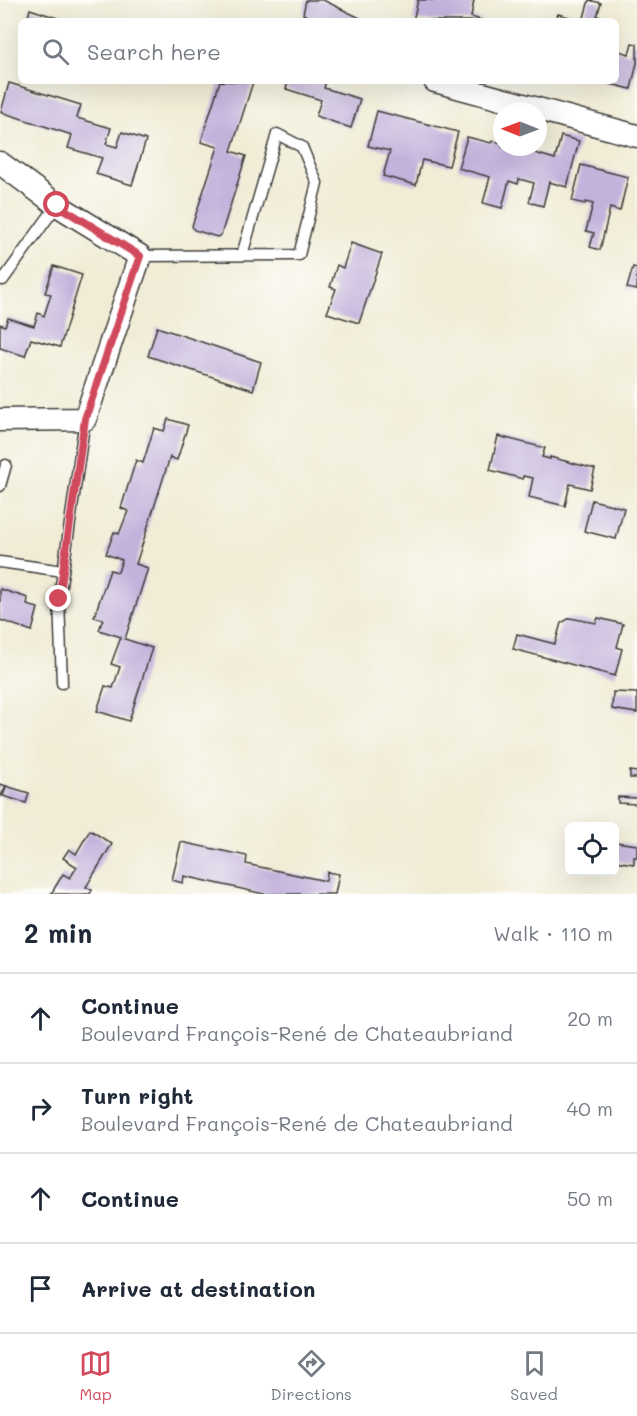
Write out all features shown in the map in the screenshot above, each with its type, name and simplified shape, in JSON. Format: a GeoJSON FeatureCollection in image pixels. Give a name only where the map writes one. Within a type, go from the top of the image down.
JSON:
{"type":"FeatureCollection","features":[{"type":"Feature","properties":{"kind":"street"},"geometry":{"type":"LineString","coordinates":[[446,84],[637,136]]}},
{"type":"Feature","properties":{"kind":"street"},"geometry":{"type":"LineString","coordinates":[[0,163],[57,205],[140,256],[85,419],[0,420]]}},
{"type":"Feature","properties":{"kind":"lane"},"geometry":{"type":"LineString","coordinates":[[140,256],[299,255],[317,183],[302,147],[277,134],[242,255]]}},
{"type":"Feature","properties":{"kind":"lane"},"geometry":{"type":"LineString","coordinates":[[0,279],[3,280],[57,205]]}},
{"type":"Feature","properties":{"kind":"lane"},"geometry":{"type":"LineString","coordinates":[[62,683],[59,599],[85,419]]}},
{"type":"Feature","properties":{"kind":"lane"},"geometry":{"type":"LineString","coordinates":[[0,486],[6,465]]}},
{"type":"Feature","properties":{"kind":"lane"},"geometry":{"type":"LineString","coordinates":[[0,562],[63,571]]}},
{"type":"Feature","properties":{"kind":"building"},"geometry":{"type":"Polygon","coordinates":[[[306,0],[323,0],[360,18],[311,18],[303,14],[306,0]]]}},
{"type":"Feature","properties":{"kind":"building"},"geometry":{"type":"Polygon","coordinates":[[[418,0],[474,0],[471,17],[474,18],[414,18],[418,0]]]}},
{"type":"Feature","properties":{"kind":"building"},"geometry":{"type":"Polygon","coordinates":[[[589,0],[601,3],[597,16],[604,18],[584,18],[589,0]]]}},
{"type":"Feature","properties":{"kind":"building"},"geometry":{"type":"Polygon","coordinates":[[[30,9],[57,18],[28,18],[30,9]]]}},
{"type":"Feature","properties":{"kind":"building"},"geometry":{"type":"Polygon","coordinates":[[[558,14],[573,18],[557,18],[558,14]]]}},
{"type":"Feature","properties":{"kind":"building"},"geometry":{"type":"Polygon","coordinates":[[[632,43],[637,44],[637,63],[631,89],[610,84],[619,84],[619,51],[629,54],[632,43]]]}},
{"type":"Feature","properties":{"kind":"building"},"geometry":{"type":"Polygon","coordinates":[[[9,83],[81,105],[77,118],[111,128],[106,144],[117,147],[122,132],[146,140],[132,185],[96,174],[102,158],[68,148],[72,135],[1,112],[9,83]]]}},
{"type":"Feature","properties":{"kind":"building"},"geometry":{"type":"Polygon","coordinates":[[[219,84],[252,84],[231,151],[246,156],[221,235],[217,237],[194,230],[192,226],[218,147],[201,142],[219,84]]]}},
{"type":"Feature","properties":{"kind":"building"},"geometry":{"type":"Polygon","coordinates":[[[287,84],[325,84],[324,88],[360,99],[351,128],[316,116],[321,100],[286,89],[287,84]]]}},
{"type":"Feature","properties":{"kind":"building"},"geometry":{"type":"Polygon","coordinates":[[[377,111],[458,132],[449,166],[422,160],[416,185],[383,176],[390,151],[368,146],[377,111]]]}},
{"type":"Feature","properties":{"kind":"building"},"geometry":{"type":"Polygon","coordinates":[[[561,136],[579,141],[567,187],[549,182],[543,206],[529,202],[534,183],[519,179],[518,184],[509,181],[502,208],[483,203],[490,177],[458,168],[467,137],[491,143],[493,141],[493,156],[545,156],[555,159],[561,136]]]}},
{"type":"Feature","properties":{"kind":"building"},"geometry":{"type":"Polygon","coordinates":[[[581,165],[628,177],[620,211],[610,208],[600,250],[590,247],[594,233],[586,231],[593,204],[572,201],[581,165]]]}},
{"type":"Feature","properties":{"kind":"building"},"geometry":{"type":"Polygon","coordinates":[[[351,243],[382,254],[359,323],[327,313],[336,289],[330,287],[337,265],[343,268],[351,243]]]}},
{"type":"Feature","properties":{"kind":"building"},"geometry":{"type":"Polygon","coordinates":[[[54,266],[82,275],[60,347],[31,339],[25,356],[0,348],[0,324],[5,326],[8,318],[34,326],[38,313],[44,316],[51,294],[45,293],[54,266]]]}},
{"type":"Feature","properties":{"kind":"building"},"geometry":{"type":"Polygon","coordinates":[[[633,267],[637,268],[637,290],[627,288],[633,267]]]}},
{"type":"Feature","properties":{"kind":"building"},"geometry":{"type":"Polygon","coordinates":[[[157,327],[261,362],[253,390],[148,356],[157,327]]]}},
{"type":"Feature","properties":{"kind":"building"},"geometry":{"type":"Polygon","coordinates":[[[168,419],[188,425],[177,460],[170,457],[136,564],[148,568],[125,639],[152,648],[129,721],[97,711],[105,686],[113,688],[120,667],[111,664],[121,637],[99,630],[103,619],[94,617],[110,570],[118,572],[122,560],[106,554],[114,532],[119,534],[128,511],[121,508],[136,460],[143,463],[154,428],[164,431],[168,419]]]}},
{"type":"Feature","properties":{"kind":"building"},"geometry":{"type":"Polygon","coordinates":[[[498,436],[545,448],[542,457],[595,469],[590,489],[570,484],[565,506],[529,497],[533,478],[523,476],[523,479],[490,470],[498,436]]]}},
{"type":"Feature","properties":{"kind":"building"},"geometry":{"type":"Polygon","coordinates":[[[592,500],[624,508],[616,539],[584,531],[592,500]]]}},
{"type":"Feature","properties":{"kind":"building"},"geometry":{"type":"Polygon","coordinates":[[[0,589],[28,598],[27,605],[38,608],[32,631],[0,620],[0,589]]]}},
{"type":"Feature","properties":{"kind":"building"},"geometry":{"type":"Polygon","coordinates":[[[570,618],[596,623],[598,618],[623,624],[617,647],[622,649],[615,676],[513,649],[517,634],[555,644],[561,623],[570,618]]]}},
{"type":"Feature","properties":{"kind":"building"},"geometry":{"type":"Polygon","coordinates":[[[613,692],[637,693],[637,713],[612,709],[613,692]]]}},
{"type":"Feature","properties":{"kind":"building"},"geometry":{"type":"Polygon","coordinates":[[[630,771],[637,772],[637,778],[630,778],[630,771]]]}},
{"type":"Feature","properties":{"kind":"building"},"geometry":{"type":"Polygon","coordinates":[[[0,784],[6,786],[0,798],[0,784]]]}},
{"type":"Feature","properties":{"kind":"building"},"geometry":{"type":"Polygon","coordinates":[[[6,786],[29,793],[26,803],[3,796],[6,786]]]}},
{"type":"Feature","properties":{"kind":"building"},"geometry":{"type":"Polygon","coordinates":[[[618,797],[637,798],[637,804],[618,803],[618,797]]]}},
{"type":"Feature","properties":{"kind":"building"},"geometry":{"type":"Polygon","coordinates":[[[90,830],[112,844],[86,887],[92,890],[90,894],[51,894],[63,874],[70,878],[77,867],[63,858],[69,849],[76,854],[90,830]]]}},
{"type":"Feature","properties":{"kind":"building"},"geometry":{"type":"Polygon","coordinates":[[[181,842],[247,856],[246,864],[326,881],[327,872],[339,874],[335,894],[264,894],[184,876],[183,883],[172,880],[181,842]]]}},
{"type":"Feature","properties":{"kind":"building"},"geometry":{"type":"Polygon","coordinates":[[[619,843],[637,845],[637,857],[634,857],[634,864],[619,862],[619,843]]]}},
{"type":"Feature","properties":{"kind":"route"},"geometry":{"type":"LineString","coordinates":[[57,205],[140,256],[85,419],[59,599]]}}]}
